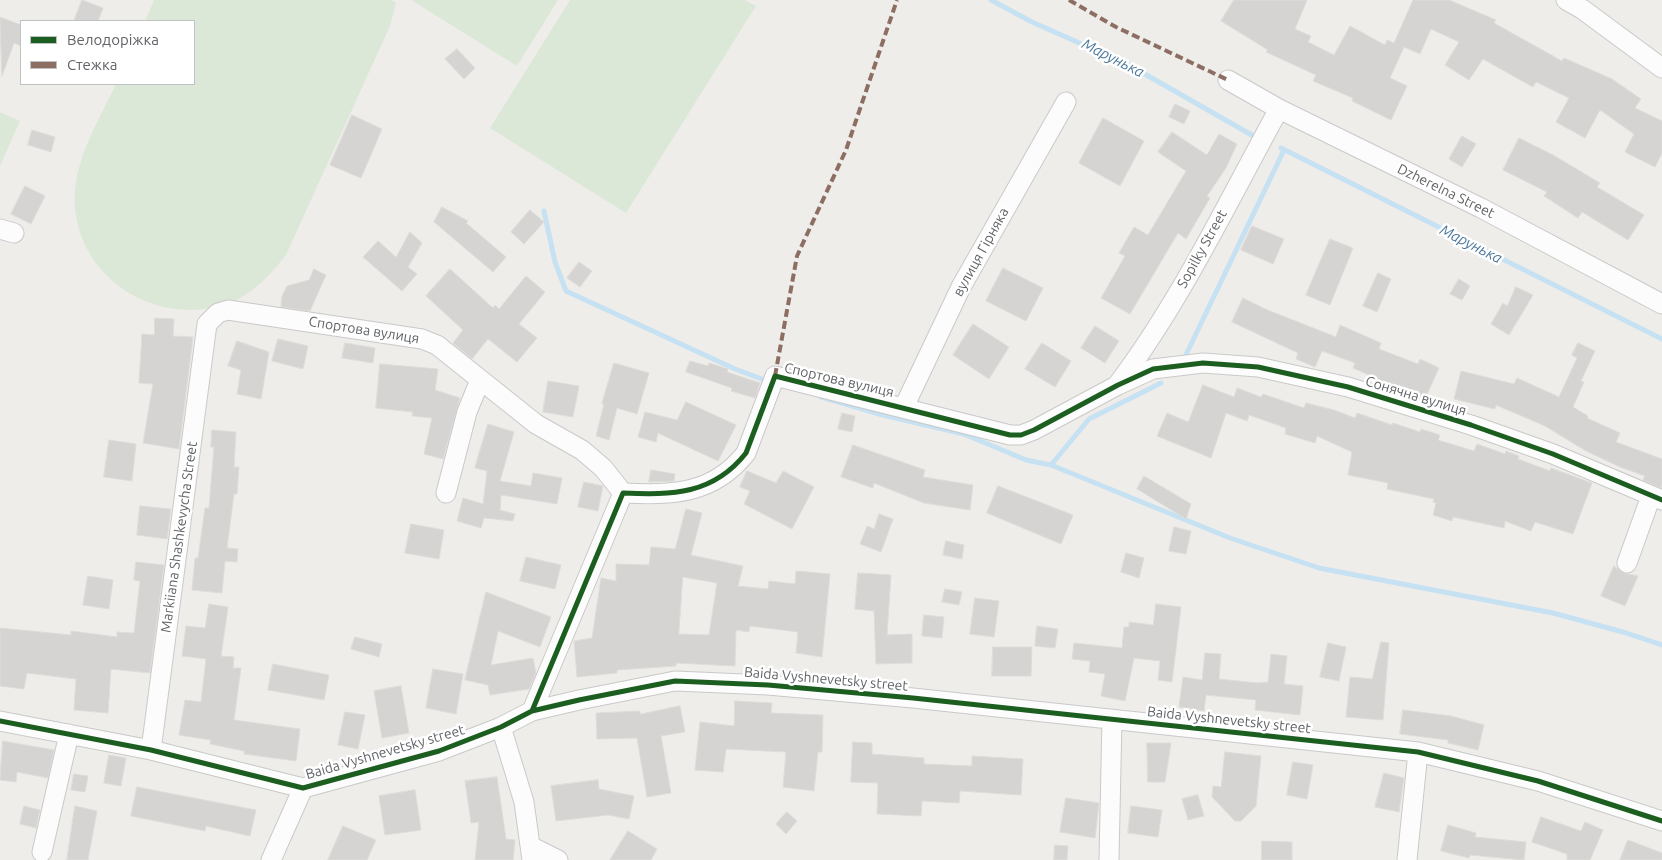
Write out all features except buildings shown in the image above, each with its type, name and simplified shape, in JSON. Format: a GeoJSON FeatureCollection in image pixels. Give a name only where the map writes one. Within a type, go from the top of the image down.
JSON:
{"type":"FeatureCollection","features":[{"type":"Feature","properties":{"kind":"street"},"geometry":{"type":"LineString","coordinates":[[1566,0],[1582,9],[1662,68]]}},
{"type":"Feature","properties":{"kind":"street","name":"Dzherelna Street"},"geometry":{"type":"LineString","coordinates":[[1228,80],[1279,109],[1481,208],[1662,304]]}},
{"type":"Feature","properties":{"kind":"street","name":"вулиця Гірняка"},"geometry":{"type":"LineString","coordinates":[[904,407],[961,287],[1066,102]]}},
{"type":"Feature","properties":{"kind":"street","name":"Sopilky Street"},"geometry":{"type":"LineString","coordinates":[[1118,385],[1139,356],[1179,292],[1279,109]]}},
{"type":"Feature","properties":{"kind":"street","name":"Спортова вулиця"},"geometry":{"type":"LineString","coordinates":[[207,324],[218,313],[228,310],[412,336],[437,345],[536,424],[582,450],[602,468],[623,493],[666,495],[695,490],[711,483],[738,463],[746,453],[775,376],[1010,435],[1020,435],[1034,430],[1118,385],[1153,369]]}},
{"type":"Feature","properties":{"kind":"street","name":"Markiiana Shashkevycha Street"},"geometry":{"type":"LineString","coordinates":[[150,750],[207,324]]}},
{"type":"Feature","properties":{"kind":"street","name":"Сонячна вулиця"},"geometry":{"type":"LineString","coordinates":[[1153,369],[1203,363],[1258,367],[1348,387],[1544,451],[1657,498]]}},
{"type":"Feature","properties":{"kind":"street"},"geometry":{"type":"LineString","coordinates":[[446,493],[454,455],[467,412],[480,380]]}},
{"type":"Feature","properties":{"kind":"street"},"geometry":{"type":"LineString","coordinates":[[532,711],[623,493]]}},
{"type":"Feature","properties":{"kind":"street"},"geometry":{"type":"LineString","coordinates":[[1627,563],[1657,498]]}},
{"type":"Feature","properties":{"kind":"street","name":"Baida Vyshnevetsky street"},"geometry":{"type":"LineString","coordinates":[[0,721],[150,750],[304,788],[439,751],[501,727],[532,711],[675,681],[768,685],[1418,752],[1538,781],[1662,821]]}},
{"type":"Feature","properties":{"kind":"street"},"geometry":{"type":"LineString","coordinates":[[1109,860],[1112,719]]}},
{"type":"Feature","properties":{"kind":"street"},"geometry":{"type":"LineString","coordinates":[[501,727],[524,802],[532,853],[558,860]]}},
{"type":"Feature","properties":{"kind":"street"},"geometry":{"type":"LineString","coordinates":[[42,852],[69,734]]}},
{"type":"Feature","properties":{"kind":"street"},"geometry":{"type":"LineString","coordinates":[[1407,860],[1418,752]]}},
{"type":"Feature","properties":{"kind":"street"},"geometry":{"type":"LineString","coordinates":[[271,860],[304,788]]}},
{"type":"Feature","properties":{"kind":"green space"},"geometry":{"type":"Polygon","coordinates":[[[154,0],[391,0],[396,3],[390,26],[286,255],[268,276],[248,293],[232,302],[206,309],[179,309],[154,304],[130,294],[110,278],[93,259],[81,235],[75,208],[77,175],[81,159],[116,85],[195,85],[195,20],[145,20],[154,0]]]}},
{"type":"Feature","properties":{"kind":"green space"},"geometry":{"type":"Polygon","coordinates":[[[411,0],[558,0],[517,66],[411,0]]]}},
{"type":"Feature","properties":{"kind":"green space"},"geometry":{"type":"Polygon","coordinates":[[[570,0],[745,0],[756,6],[626,213],[490,128],[570,0]]]}},
{"type":"Feature","properties":{"kind":"green space"},"geometry":{"type":"Polygon","coordinates":[[[0,112],[20,121],[0,166],[0,112]]]}},
{"type":"Feature","properties":{"kind":"waterway","name":"Марунька"},"geometry":{"type":"LineString","coordinates":[[991,0],[1032,22],[1129,65],[1257,138]]}},
{"type":"Feature","properties":{"kind":"waterway","name":"Марунька"},"geometry":{"type":"LineString","coordinates":[[1281,148],[1662,339]]}},
{"type":"Feature","properties":{"kind":"waterway"},"geometry":{"type":"LineString","coordinates":[[1183,361],[1284,150]]}},
{"type":"Feature","properties":{"kind":"waterway"},"geometry":{"type":"LineString","coordinates":[[544,211],[555,262],[566,291],[735,369],[770,382]]}},
{"type":"Feature","properties":{"kind":"waterway"},"geometry":{"type":"LineString","coordinates":[[1051,465],[1089,419],[1161,383]]}},
{"type":"Feature","properties":{"kind":"waterway"},"geometry":{"type":"LineString","coordinates":[[821,397],[883,415],[964,434],[1026,460],[1051,465],[1230,538],[1319,568],[1553,613],[1662,645]]}},
{"type":"Feature","properties":{"kind":"marked path"},"geometry":{"type":"LineString","coordinates":[[775,376],[797,256],[846,150],[897,0]]}},
{"type":"Feature","properties":{"kind":"marked path"},"geometry":{"type":"LineString","coordinates":[[1069,0],[1116,27],[1228,80]]}},
{"type":"Feature","properties":{"kind":"cycle path"},"geometry":{"type":"LineString","coordinates":[[532,711],[623,493],[658,494],[690,490],[706,485],[733,467],[746,453],[775,376],[1010,435],[1021,435],[1153,369],[1203,363],[1258,367],[1348,387],[1471,425],[1553,454],[1662,500]]}},
{"type":"Feature","properties":{"kind":"cycle path"},"geometry":{"type":"LineString","coordinates":[[0,721],[151,750],[303,788],[439,751],[501,727],[532,711],[579,700],[675,681],[768,685],[913,698],[1418,752],[1538,781],[1662,821]]}}]}
